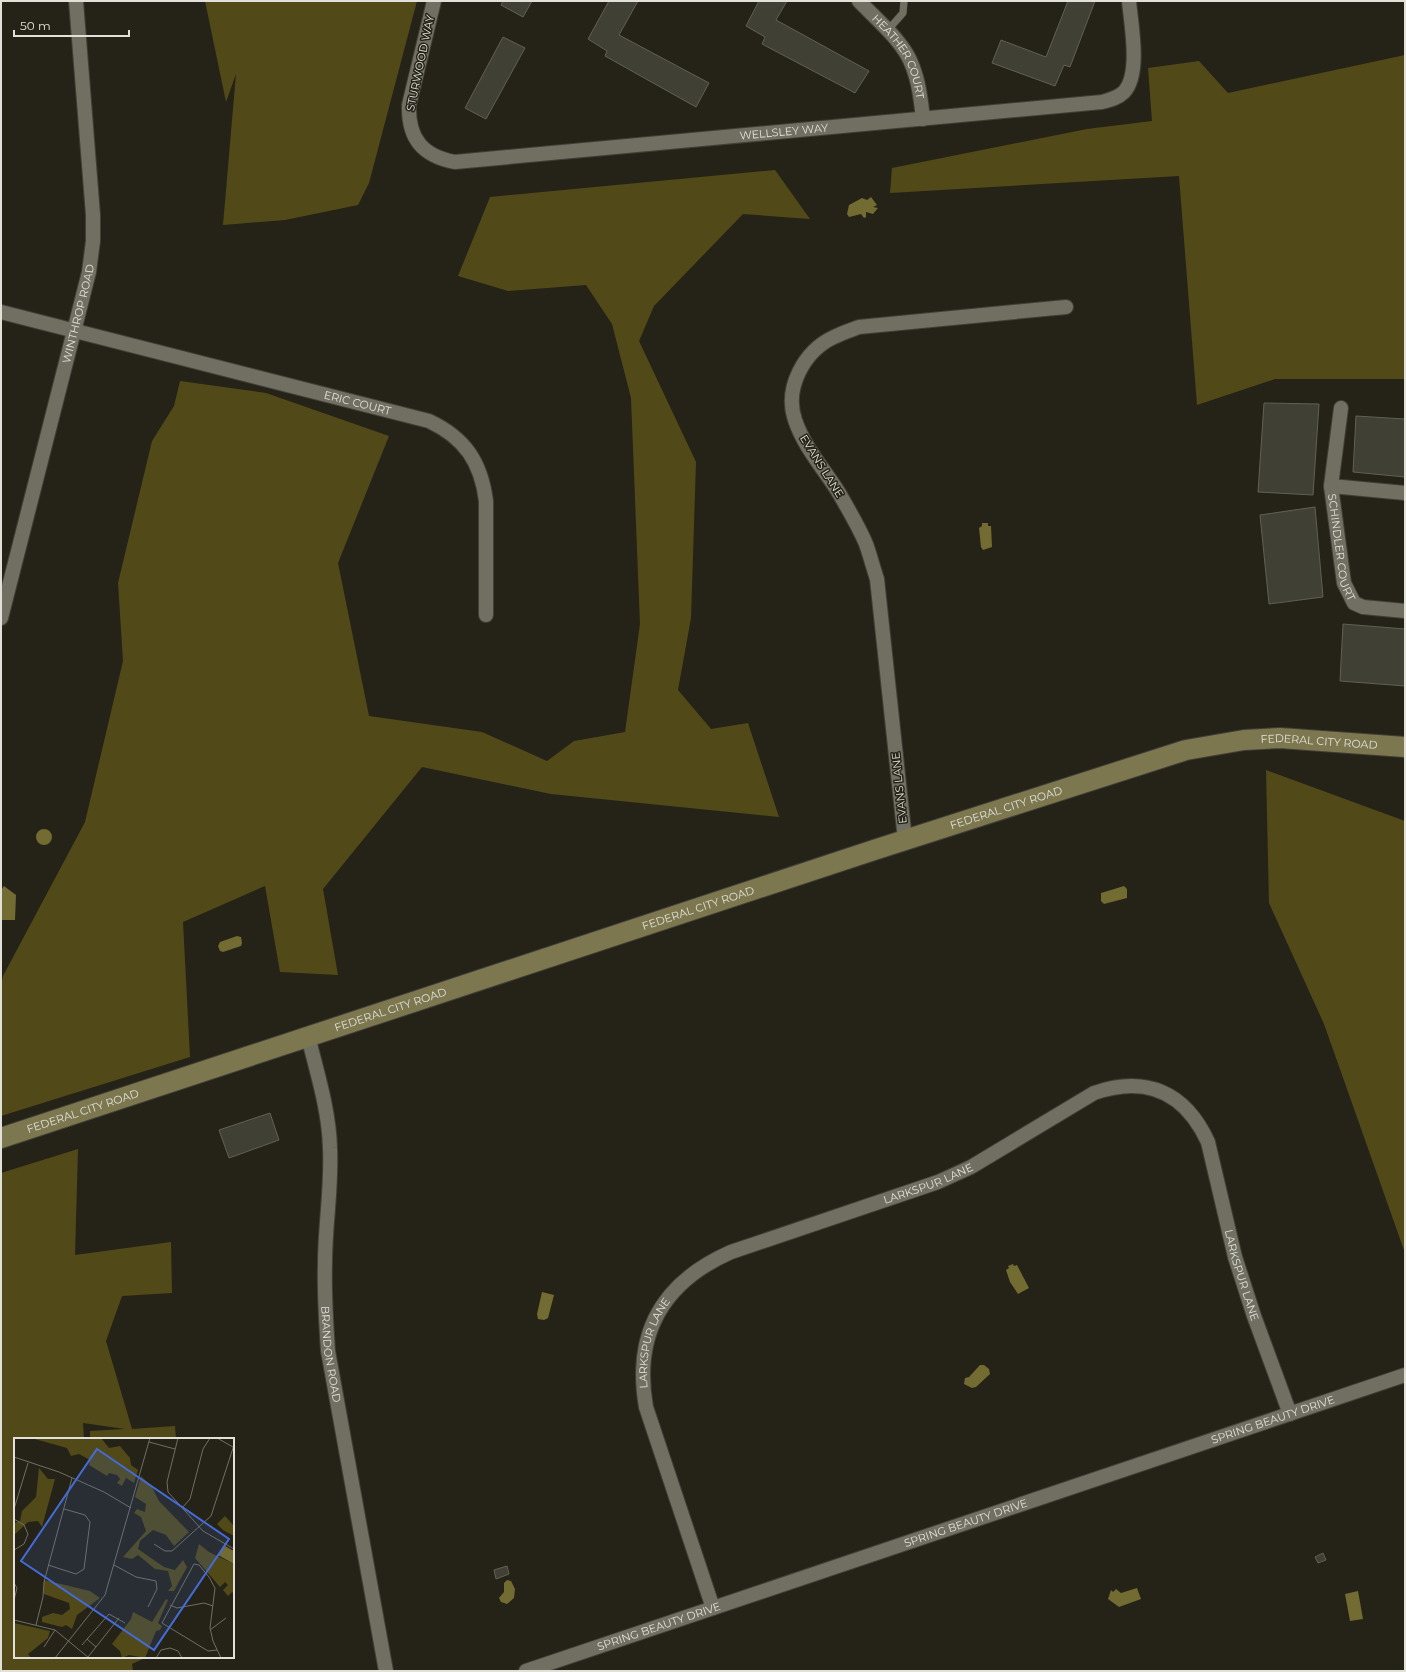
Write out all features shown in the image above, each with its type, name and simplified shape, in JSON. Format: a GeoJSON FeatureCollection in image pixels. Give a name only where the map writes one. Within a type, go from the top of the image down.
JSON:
{"type":"FeatureCollection","features":[{"type":"Feature","properties":{"kind":"street","name":"WINTHROP ROAD"},"geometry":{"type":"LineString","coordinates":[[1,618],[5,586],[75,331],[89,272],[93,240],[93,215],[76,1]]}},
{"type":"Feature","properties":{"kind":"street","name":"STURWOOD WAY"},"geometry":{"type":"LineString","coordinates":[[421,146],[413,134],[408,120],[409,106],[434,1]]}},
{"type":"Feature","properties":{"kind":"street","name":"HEATHER COURT"},"geometry":{"type":"LineString","coordinates":[[859,1],[902,48],[912,63],[918,80],[923,119]]}},
{"type":"Feature","properties":{"kind":"street","name":"WELLSLEY WAY"},"geometry":{"type":"LineString","coordinates":[[421,146],[428,153],[442,160],[455,162],[1102,102],[1115,99],[1124,92],[1131,81],[1134,70],[1130,1]]}},
{"type":"Feature","properties":{"kind":"street","name":"EVANS LANE"},"geometry":{"type":"LineString","coordinates":[[905,840],[877,579],[866,544],[838,492],[806,444],[795,421],[792,408],[794,382],[812,353],[822,344],[834,336],[860,327],[1066,307]]}},
{"type":"Feature","properties":{"kind":"street","name":"ERIC COURT"},"geometry":{"type":"LineString","coordinates":[[1,312],[421,420],[442,427],[470,452],[478,467],[484,484],[486,501],[486,615]]}},
{"type":"Feature","properties":{"kind":"street","name":"SCHINDLER COURT"},"geometry":{"type":"LineString","coordinates":[[1341,408],[1331,486],[1344,583],[1354,602],[1362,607],[1405,611]]}},
{"type":"Feature","properties":{"kind":"street","name":"SCHINDLER COURT"},"geometry":{"type":"LineString","coordinates":[[1331,486],[1405,493]]}},
{"type":"Feature","properties":{"kind":"street","name":"FEDERAL CITY ROAD"},"geometry":{"type":"LineString","coordinates":[[1,1138],[905,840],[1186,750],[1244,740],[1280,738],[1405,747]]}},
{"type":"Feature","properties":{"kind":"street","name":"BRANDON ROAD"},"geometry":{"type":"LineString","coordinates":[[308,1036],[326,1107],[330,1147],[331,1187],[325,1262],[324,1306],[328,1351],[386,1671]]}},
{"type":"Feature","properties":{"kind":"street","name":"LARKSPUR LANE"},"geometry":{"type":"LineString","coordinates":[[713,1608],[646,1407],[643,1387],[643,1365],[646,1342],[654,1321],[664,1303],[678,1286],[693,1272],[710,1261],[731,1252],[938,1182],[971,1167],[1094,1093],[1112,1087],[1133,1085],[1159,1090],[1175,1098],[1189,1110],[1200,1125],[1208,1142],[1235,1257],[1254,1316],[1290,1414]]}},
{"type":"Feature","properties":{"kind":"street","name":"SPRING BEAUTY DRIVE"},"geometry":{"type":"LineString","coordinates":[[526,1671],[1405,1374]]}},
{"type":"Feature","properties":{"kind":"lane"},"geometry":{"type":"LineString","coordinates":[[887,31],[903,13],[904,1]]}},
{"type":"Feature","properties":{"kind":"shaded area"},"geometry":{"type":"Polygon","coordinates":[[[205,1],[417,1],[369,183],[358,205],[285,220],[223,225],[236,74],[226,102],[205,1]]]}},
{"type":"Feature","properties":{"kind":"shaded area"},"geometry":{"type":"Polygon","coordinates":[[[1405,55],[1405,379],[1275,379],[1197,405],[1179,176],[890,193],[892,168],[1087,129],[1152,121],[1148,68],[1199,61],[1228,93],[1405,55]]]}},
{"type":"Feature","properties":{"kind":"shaded area"},"geometry":{"type":"Polygon","coordinates":[[[775,170],[810,219],[743,214],[654,306],[639,341],[696,462],[691,618],[678,690],[711,729],[748,723],[779,817],[551,794],[422,767],[323,889],[338,975],[280,972],[265,886],[183,922],[190,1057],[1,1116],[1,987],[3,976],[85,822],[123,661],[118,583],[152,441],[174,406],[180,381],[266,393],[389,436],[338,563],[369,716],[482,732],[547,761],[574,741],[625,732],[640,624],[631,398],[612,324],[586,285],[508,291],[458,276],[490,197],[775,170]]]}},
{"type":"Feature","properties":{"kind":"shaded area"},"geometry":{"type":"Polygon","coordinates":[[[871,197],[877,205],[873,207],[878,208],[873,214],[866,212],[866,217],[864,218],[861,214],[849,217],[847,214],[849,205],[862,198],[867,200],[871,197]]]}},
{"type":"Feature","properties":{"kind":"shaded area"},"geometry":{"type":"Polygon","coordinates":[[[982,523],[988,523],[988,526],[991,526],[992,547],[983,550],[981,547],[979,528],[982,526],[982,523]]]}},
{"type":"Feature","properties":{"kind":"shaded area"},"geometry":{"type":"Polygon","coordinates":[[[1266,770],[1405,821],[1405,1253],[1324,1024],[1269,903],[1266,770]]]}},
{"type":"Feature","properties":{"kind":"shaded area"},"geometry":{"type":"Polygon","coordinates":[[[41,829],[47,829],[52,834],[50,843],[47,845],[41,845],[36,840],[36,834],[41,829]]]}},
{"type":"Feature","properties":{"kind":"shaded area"},"geometry":{"type":"Polygon","coordinates":[[[4,886],[16,895],[15,920],[2,920],[1,890],[4,886]]]}},
{"type":"Feature","properties":{"kind":"shaded area"},"geometry":{"type":"Polygon","coordinates":[[[1124,886],[1127,889],[1127,898],[1104,904],[1101,901],[1101,893],[1124,886]]]}},
{"type":"Feature","properties":{"kind":"shaded area"},"geometry":{"type":"Polygon","coordinates":[[[237,936],[241,937],[241,946],[223,952],[220,951],[218,946],[220,942],[237,936]]]}},
{"type":"Feature","properties":{"kind":"shaded area"},"geometry":{"type":"Polygon","coordinates":[[[78,1149],[75,1255],[171,1242],[172,1293],[122,1296],[106,1341],[132,1429],[175,1426],[176,1438],[90,1438],[90,1431],[125,1429],[83,1423],[84,1438],[14,1438],[14,1658],[145,1658],[132,1664],[133,1671],[1,1671],[1,1173],[78,1149]]]}},
{"type":"Feature","properties":{"kind":"shaded area"},"geometry":{"type":"Polygon","coordinates":[[[1013,1264],[1014,1266],[1017,1265],[1029,1288],[1018,1294],[1010,1282],[1006,1270],[1009,1268],[1008,1266],[1013,1264]]]}},
{"type":"Feature","properties":{"kind":"shaded area"},"geometry":{"type":"Polygon","coordinates":[[[542,1292],[554,1295],[548,1318],[544,1320],[538,1319],[537,1314],[542,1292]]]}},
{"type":"Feature","properties":{"kind":"shaded area"},"geometry":{"type":"Polygon","coordinates":[[[980,1365],[984,1365],[989,1369],[990,1374],[976,1387],[972,1388],[964,1384],[965,1378],[969,1377],[980,1365]]]}},
{"type":"Feature","properties":{"kind":"shaded area"},"geometry":{"type":"Polygon","coordinates":[[[507,1580],[511,1581],[515,1589],[514,1598],[507,1604],[501,1602],[499,1598],[504,1592],[504,1583],[507,1580]]]}},
{"type":"Feature","properties":{"kind":"shaded area"},"geometry":{"type":"Polygon","coordinates":[[[1137,1588],[1141,1599],[1119,1607],[1108,1599],[1111,1590],[1113,1592],[1116,1589],[1121,1593],[1137,1588]]]}},
{"type":"Feature","properties":{"kind":"shaded area"},"geometry":{"type":"Polygon","coordinates":[[[1358,1591],[1363,1619],[1350,1621],[1345,1594],[1358,1591]]]}},
{"type":"Feature","properties":{"kind":"building"},"geometry":{"type":"Polygon","coordinates":[[[503,1],[532,1],[523,17],[501,5],[503,1]]]}},
{"type":"Feature","properties":{"kind":"building"},"geometry":{"type":"Polygon","coordinates":[[[609,1],[638,1],[619,35],[709,83],[696,107],[605,56],[607,51],[588,39],[609,1]]]}},
{"type":"Feature","properties":{"kind":"building"},"geometry":{"type":"Polygon","coordinates":[[[759,1],[787,1],[776,20],[869,71],[855,93],[762,44],[765,37],[746,26],[759,1]]]}},
{"type":"Feature","properties":{"kind":"building"},"geometry":{"type":"Polygon","coordinates":[[[1068,1],[1095,1],[1070,67],[1064,65],[1055,86],[992,63],[1001,40],[1046,57],[1068,1]]]}},
{"type":"Feature","properties":{"kind":"building"},"geometry":{"type":"Polygon","coordinates":[[[503,37],[525,48],[486,119],[465,108],[503,37]]]}},
{"type":"Feature","properties":{"kind":"building"},"geometry":{"type":"Polygon","coordinates":[[[1264,403],[1319,404],[1313,495],[1258,492],[1264,403]]]}},
{"type":"Feature","properties":{"kind":"building"},"geometry":{"type":"Polygon","coordinates":[[[1356,416],[1405,419],[1405,477],[1353,472],[1356,416]]]}},
{"type":"Feature","properties":{"kind":"building"},"geometry":{"type":"Polygon","coordinates":[[[1315,507],[1323,597],[1269,604],[1260,515],[1315,507]]]}},
{"type":"Feature","properties":{"kind":"building"},"geometry":{"type":"Polygon","coordinates":[[[1343,624],[1405,629],[1405,686],[1340,681],[1343,624]]]}},
{"type":"Feature","properties":{"kind":"building"},"geometry":{"type":"Polygon","coordinates":[[[270,1113],[279,1140],[229,1158],[219,1130],[270,1113]]]}},
{"type":"Feature","properties":{"kind":"building"},"geometry":{"type":"Polygon","coordinates":[[[1323,1553],[1326,1560],[1318,1563],[1315,1557],[1323,1553]]]}},
{"type":"Feature","properties":{"kind":"building"},"geometry":{"type":"Polygon","coordinates":[[[507,1566],[509,1574],[496,1579],[494,1570],[507,1566]]]}}]}
